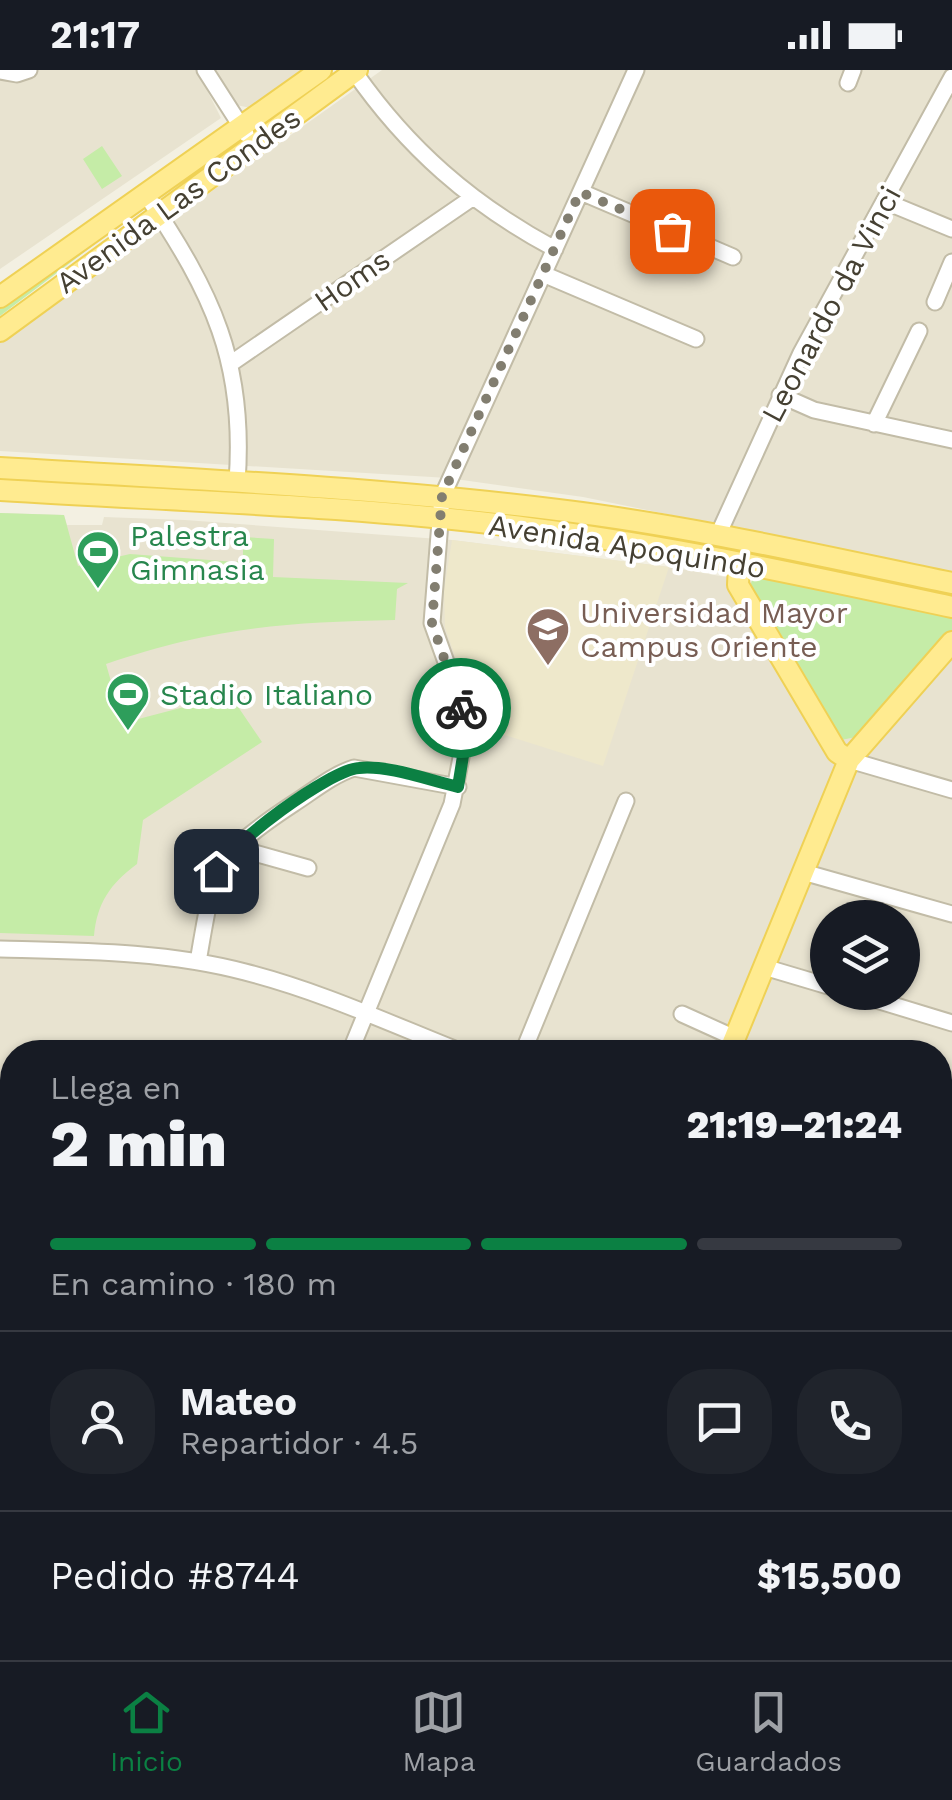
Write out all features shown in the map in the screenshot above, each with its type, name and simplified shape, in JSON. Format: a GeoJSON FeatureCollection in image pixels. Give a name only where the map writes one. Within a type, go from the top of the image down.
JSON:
{"type":"FeatureCollection","features":[{"type":"Feature","properties":{"kind":"main road","name":"Avenida Las Condes"},"geometry":{"type":"LineString","coordinates":[[0,331],[160,214],[320,70]]}},
{"type":"Feature","properties":{"kind":"main road","name":"Avenida Las Condes"},"geometry":{"type":"LineString","coordinates":[[0,298],[147,196],[355,71]]}},
{"type":"Feature","properties":{"kind":"main road","name":"Avenida Apoquindo"},"geometry":{"type":"LineString","coordinates":[[0,468],[237,482],[718,535],[952,584]]}},
{"type":"Feature","properties":{"kind":"main road","name":"Avenida Apoquindo"},"geometry":{"type":"LineString","coordinates":[[0,490],[440,507],[739,562],[952,607]]}},
{"type":"Feature","properties":{"kind":"main road"},"geometry":{"type":"LineString","coordinates":[[778,546],[748,553],[739,562],[738,585],[837,752],[849,760]]}},
{"type":"Feature","properties":{"kind":"main road"},"geometry":{"type":"LineString","coordinates":[[734,1040],[849,760],[952,642]]}},
{"type":"Feature","properties":{"kind":"street"},"geometry":{"type":"LineString","coordinates":[[0,70],[17,74],[29,70]]}},
{"type":"Feature","properties":{"kind":"street"},"geometry":{"type":"LineString","coordinates":[[206,70],[247,136]]}},
{"type":"Feature","properties":{"kind":"street"},"geometry":{"type":"LineString","coordinates":[[355,1040],[458,787],[464,720],[432,623],[440,507],[636,70]]}},
{"type":"Feature","properties":{"kind":"street"},"geometry":{"type":"LineString","coordinates":[[355,71],[409,144],[472,198],[555,249]]}},
{"type":"Feature","properties":{"kind":"street","name":"Leonardo da Vinci"},"geometry":{"type":"LineString","coordinates":[[718,535],[780,395],[884,200],[946,102],[952,77]]}},
{"type":"Feature","properties":{"kind":"street"},"geometry":{"type":"LineString","coordinates":[[580,192],[733,258]]}},
{"type":"Feature","properties":{"kind":"street"},"geometry":{"type":"LineString","coordinates":[[147,196],[188,257],[233,362],[237,482]]}},
{"type":"Feature","properties":{"kind":"street","name":"Homs"},"geometry":{"type":"LineString","coordinates":[[233,362],[472,198]]}},
{"type":"Feature","properties":{"kind":"street"},"geometry":{"type":"LineString","coordinates":[[884,200],[952,229]]}},
{"type":"Feature","properties":{"kind":"street"},"geometry":{"type":"LineString","coordinates":[[934,302],[952,262]]}},
{"type":"Feature","properties":{"kind":"street"},"geometry":{"type":"LineString","coordinates":[[544,274],[696,338]]}},
{"type":"Feature","properties":{"kind":"street"},"geometry":{"type":"LineString","coordinates":[[874,424],[920,331]]}},
{"type":"Feature","properties":{"kind":"street"},"geometry":{"type":"LineString","coordinates":[[780,395],[814,410],[952,440]]}},
{"type":"Feature","properties":{"kind":"street"},"geometry":{"type":"LineString","coordinates":[[849,760],[952,790]]}},
{"type":"Feature","properties":{"kind":"street"},"geometry":{"type":"LineString","coordinates":[[198,962],[213,880],[234,847],[354,768],[458,787]]}},
{"type":"Feature","properties":{"kind":"street"},"geometry":{"type":"LineString","coordinates":[[528,1040],[626,802]]}},
{"type":"Feature","properties":{"kind":"street"},"geometry":{"type":"LineString","coordinates":[[234,847],[308,868]]}},
{"type":"Feature","properties":{"kind":"street"},"geometry":{"type":"LineString","coordinates":[[803,872],[952,914]]}},
{"type":"Feature","properties":{"kind":"street"},"geometry":{"type":"LineString","coordinates":[[0,949],[198,962],[270,979],[432,1040]]}},
{"type":"Feature","properties":{"kind":"street"},"geometry":{"type":"LineString","coordinates":[[764,968],[810,981]]}},
{"type":"Feature","properties":{"kind":"street"},"geometry":{"type":"LineString","coordinates":[[911,1010],[952,1022]]}},
{"type":"Feature","properties":{"kind":"street"},"geometry":{"type":"LineString","coordinates":[[682,1014],[724,1040]]}},
{"type":"Feature","properties":{"kind":"shaded area"},"geometry":{"type":"Polygon","coordinates":[[[0,70],[197,70],[221,118],[0,269],[0,70]]]}},
{"type":"Feature","properties":{"kind":"shaded area"},"geometry":{"type":"Polygon","coordinates":[[[212,70],[307,70],[251,108],[231,104],[212,70]]]}},
{"type":"Feature","properties":{"kind":"shaded area"},"geometry":{"type":"Polygon","coordinates":[[[382,70],[952,70],[952,572],[583,497],[448,478],[0,451],[0,342],[382,70]]]}},
{"type":"Feature","properties":{"kind":"shaded area"},"geometry":{"type":"Polygon","coordinates":[[[0,513],[64,515],[67,525],[102,525],[104,517],[185,520],[452,540],[669,567],[952,617],[952,1040],[0,1040],[0,513]]]}},
{"type":"Feature","properties":{"kind":"shaded area","name":"Universidad Mayor Campus Oriente"},"geometry":{"type":"Polygon","coordinates":[[[452,540],[669,567],[603,766],[479,727],[445,627],[444,590],[452,540]]]}},
{"type":"Feature","properties":{"kind":"green space"},"geometry":{"type":"Polygon","coordinates":[[[102,146],[122,176],[102,189],[83,159],[102,146]]]}},
{"type":"Feature","properties":{"kind":"green space"},"geometry":{"type":"Polygon","coordinates":[[[95,244],[0,316],[0,304],[95,244]]]}},
{"type":"Feature","properties":{"kind":"green space","name":"Stadio Italiano"},"geometry":{"type":"Polygon","coordinates":[[[0,513],[64,515],[78,566],[130,554],[236,562],[243,559],[243,537],[274,539],[273,577],[408,583],[397,589],[395,620],[249,629],[180,642],[106,664],[123,723],[230,695],[262,742],[143,820],[137,864],[106,895],[94,936],[0,933],[0,513]]]}},
{"type":"Feature","properties":{"kind":"green space"},"geometry":{"type":"Polygon","coordinates":[[[753,576],[952,615],[952,631],[861,736],[841,740],[749,591],[753,576]]]}},
{"type":"Feature","properties":{"kind":"way so far"},"geometry":{"type":"LineString","coordinates":[[461,708],[432,623],[442,496],[580,192],[672,231]]}},
{"type":"Feature","properties":{"kind":"place","name":"Palestra Gimnasia"},"geometry":{"type":"Point","coordinates":[98,590]}},
{"type":"Feature","properties":{"kind":"place","name":"Universidad Mayor Campus Oriente"},"geometry":{"type":"Point","coordinates":[548,667]}},
{"type":"Feature","properties":{"kind":"place","name":"Stadio Italiano"},"geometry":{"type":"Point","coordinates":[128,732]}},
{"type":"Feature","properties":{"kind":"route"},"geometry":{"type":"LineString","coordinates":[[216,871],[226,854],[256,828],[354,768],[458,787],[464,750],[461,708]]}}]}
